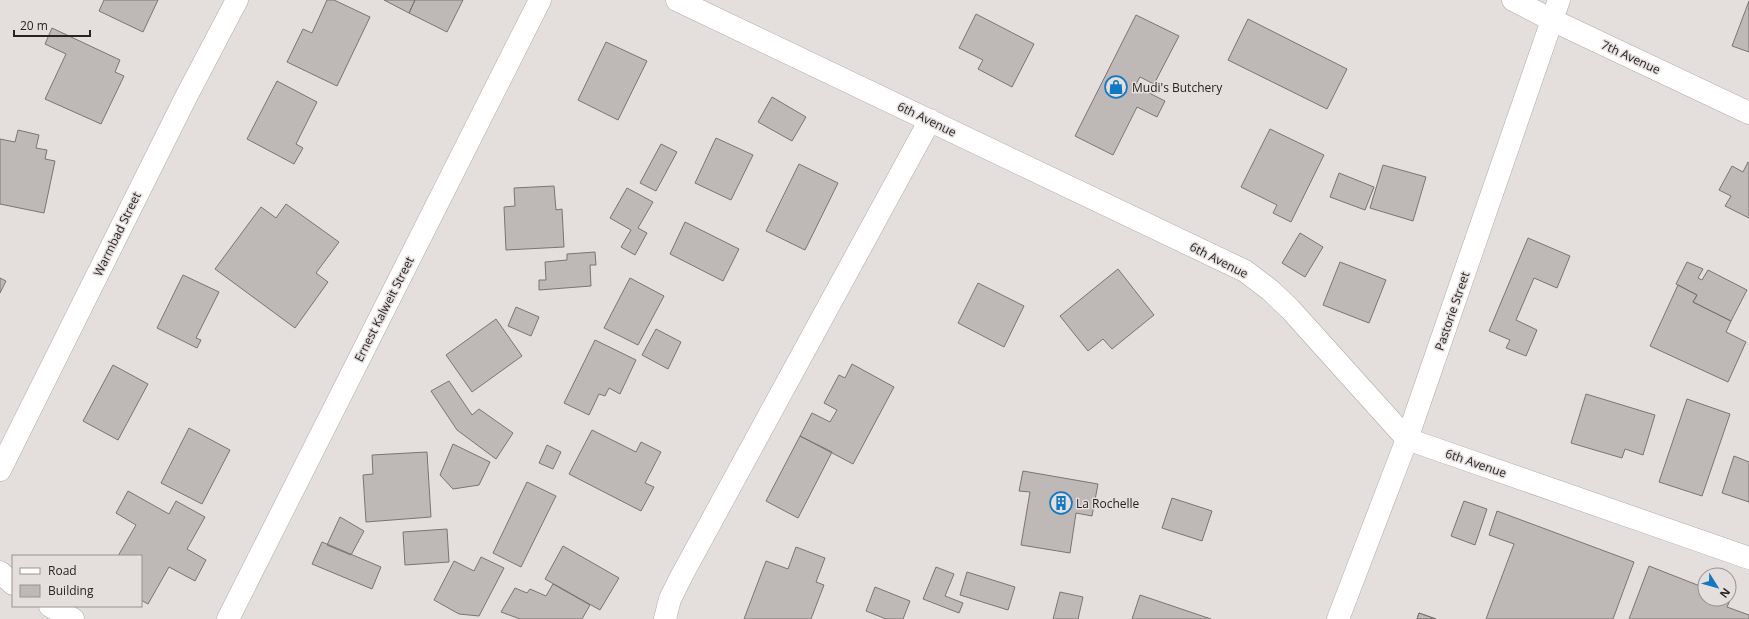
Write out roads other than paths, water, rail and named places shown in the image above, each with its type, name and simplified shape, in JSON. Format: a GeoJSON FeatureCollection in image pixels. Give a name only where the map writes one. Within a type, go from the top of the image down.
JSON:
{"type":"FeatureCollection","features":[{"type":"Feature","properties":{"kind":"street","name":"Warmbad Street"},"geometry":{"type":"LineString","coordinates":[[0,470],[186,97],[237,0]]}},
{"type":"Feature","properties":{"kind":"street","name":"Ernest Kalweit Street"},"geometry":{"type":"LineString","coordinates":[[228,619],[540,0]]}},
{"type":"Feature","properties":{"kind":"street","name":"6th Avenue"},"geometry":{"type":"LineString","coordinates":[[677,0],[1245,271],[1270,290],[1290,309],[1407,439],[1749,558]]}},
{"type":"Feature","properties":{"kind":"street","name":"7th Avenue"},"geometry":{"type":"LineString","coordinates":[[1514,0],[1555,10],[1749,113]]}},
{"type":"Feature","properties":{"kind":"street","name":"Pastorie Street"},"geometry":{"type":"LineString","coordinates":[[1338,619],[1407,439],[1555,10]]}},
{"type":"Feature","properties":{"kind":"street"},"geometry":{"type":"LineString","coordinates":[[665,619],[670,599],[682,575],[930,120]]}},
{"type":"Feature","properties":{"kind":"street"},"geometry":{"type":"LineString","coordinates":[[0,572],[12,583]]}},
{"type":"Feature","properties":{"kind":"street"},"geometry":{"type":"LineString","coordinates":[[52,607],[73,619]]}},
{"type":"Feature","properties":{"kind":"place","name":"Mudi's Butchery"},"geometry":{"type":"Point","coordinates":[1116,87]}},
{"type":"Feature","properties":{"kind":"place","name":"La Rochelle"},"geometry":{"type":"Point","coordinates":[1061,503]}}]}
